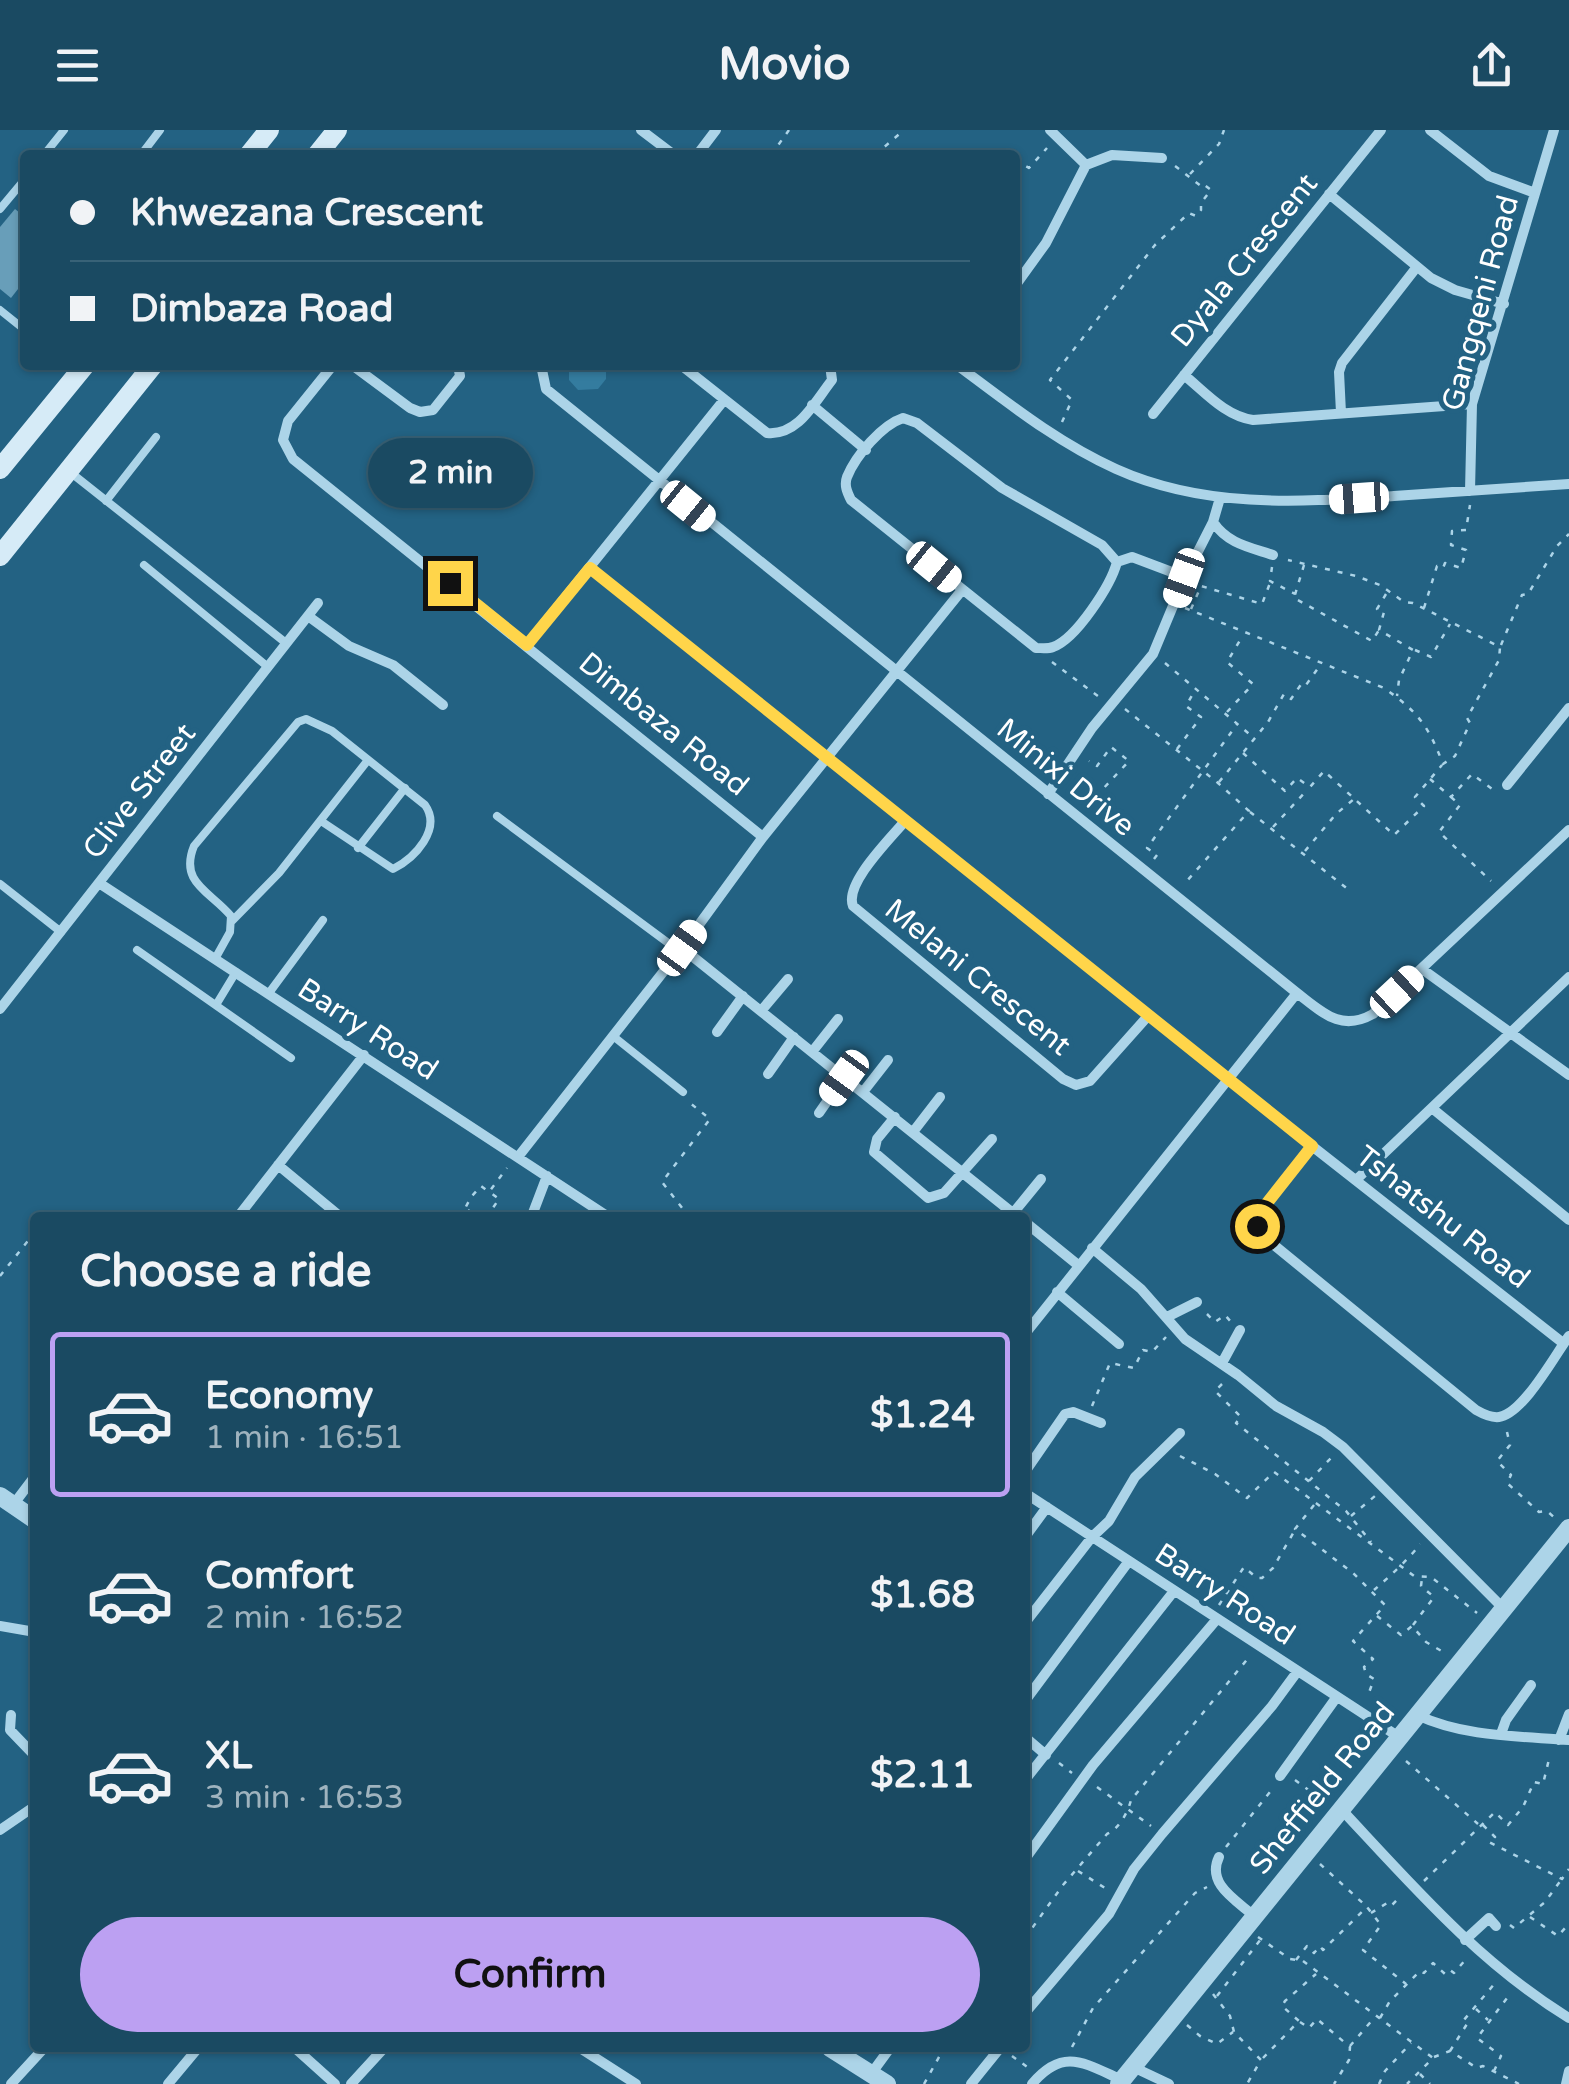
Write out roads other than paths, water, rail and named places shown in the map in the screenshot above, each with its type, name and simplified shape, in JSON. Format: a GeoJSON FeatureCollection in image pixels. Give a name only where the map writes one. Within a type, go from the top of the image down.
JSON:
{"type":"FeatureCollection","features":[{"type":"Feature","properties":{"kind":"main road"},"geometry":{"type":"LineString","coordinates":[[253,150],[268,130]]}},
{"type":"Feature","properties":{"kind":"main road"},"geometry":{"type":"LineString","coordinates":[[321,150],[337,130]]}},
{"type":"Feature","properties":{"kind":"main road"},"geometry":{"type":"LineString","coordinates":[[0,469],[76,370]]}},
{"type":"Feature","properties":{"kind":"main road"},"geometry":{"type":"LineString","coordinates":[[0,556],[149,370]]}},
{"type":"Feature","properties":{"kind":"street"},"geometry":{"type":"LineString","coordinates":[[641,130],[667,150]]}},
{"type":"Feature","properties":{"kind":"street"},"geometry":{"type":"LineString","coordinates":[[701,150],[716,130]]}},
{"type":"Feature","properties":{"kind":"street","name":"Dyala Crescent"},"geometry":{"type":"LineString","coordinates":[[1152,414],[1381,130]]}},
{"type":"Feature","properties":{"kind":"street"},"geometry":{"type":"LineString","coordinates":[[1430,130],[1489,176],[1536,193]]}},
{"type":"Feature","properties":{"kind":"street","name":"Gangqeni Road"},"geometry":{"type":"LineString","coordinates":[[1470,491],[1472,404],[1554,130]]}},
{"type":"Feature","properties":{"kind":"street"},"geometry":{"type":"LineString","coordinates":[[1053,134],[1086,164]]}},
{"type":"Feature","properties":{"kind":"street"},"geometry":{"type":"LineString","coordinates":[[1020,279],[1046,243],[1086,164],[1112,155],[1162,158]]}},
{"type":"Feature","properties":{"kind":"street"},"geometry":{"type":"LineString","coordinates":[[1329,194],[1416,268],[1454,290],[1504,304]]}},
{"type":"Feature","properties":{"kind":"street"},"geometry":{"type":"LineString","coordinates":[[1341,413],[1342,363],[1416,268]]}},
{"type":"Feature","properties":{"kind":"street","name":"Dimbaza Road"},"geometry":{"type":"LineString","coordinates":[[329,370],[288,421],[284,431],[286,450],[763,837]]}},
{"type":"Feature","properties":{"kind":"street"},"geometry":{"type":"LineString","coordinates":[[359,370],[420,412],[433,410],[460,376],[459,370]]}},
{"type":"Feature","properties":{"kind":"street","name":"Minixi Drive"},"geometry":{"type":"LineString","coordinates":[[540,370],[553,396],[658,482],[1297,994],[1335,1019],[1360,1022],[1374,1014],[1569,830]]}},
{"type":"Feature","properties":{"kind":"street"},"geometry":{"type":"LineString","coordinates":[[687,370],[766,433],[780,434],[791,430],[832,380],[831,370]]}},
{"type":"Feature","properties":{"kind":"street"},"geometry":{"type":"LineString","coordinates":[[964,370],[1055,436],[1117,470],[1159,485],[1220,498],[1285,503],[1569,484]]}},
{"type":"Feature","properties":{"kind":"street","name":"Dyala Crescent"},"geometry":{"type":"LineString","coordinates":[[1184,375],[1225,410],[1244,419],[1472,404]]}},
{"type":"Feature","properties":{"kind":"street"},"geometry":{"type":"LineString","coordinates":[[527,645],[724,400]]}},
{"type":"Feature","properties":{"kind":"street"},"geometry":{"type":"LineString","coordinates":[[812,405],[866,450]]}},
{"type":"Feature","properties":{"kind":"street"},"geometry":{"type":"LineString","coordinates":[[903,418],[918,423],[1002,488],[1102,545],[1117,562],[1112,581],[1076,628],[1054,648],[1036,648],[852,500],[845,489],[847,477],[890,422],[903,418]]}},
{"type":"Feature","properties":{"kind":"street"},"geometry":{"type":"LineString","coordinates":[[1048,794],[1075,752],[1153,654],[1184,578],[1213,522],[1220,498]]}},
{"type":"Feature","properties":{"kind":"street"},"geometry":{"type":"LineString","coordinates":[[1213,522],[1222,536],[1273,555]]}},
{"type":"Feature","properties":{"kind":"street"},"geometry":{"type":"LineString","coordinates":[[1117,562],[1132,558],[1184,578]]}},
{"type":"Feature","properties":{"kind":"street","name":"Tshatshu Road"},"geometry":{"type":"LineString","coordinates":[[590,568],[1312,1146],[1566,1340]]}},
{"type":"Feature","properties":{"kind":"street"},"geometry":{"type":"LineString","coordinates":[[518,1157],[763,837],[962,590]]}},
{"type":"Feature","properties":{"kind":"street","name":"Clive Street"},"geometry":{"type":"LineString","coordinates":[[0,1009],[318,603]]}},
{"type":"Feature","properties":{"kind":"street"},"geometry":{"type":"LineString","coordinates":[[308,616],[349,646],[392,666],[443,705]]}},
{"type":"Feature","properties":{"kind":"street"},"geometry":{"type":"LineString","coordinates":[[1507,785],[1569,708]]}},
{"type":"Feature","properties":{"kind":"street","name":"Melani Crescent"},"geometry":{"type":"LineString","coordinates":[[905,821],[854,886],[850,899],[853,906],[1049,1067],[1071,1083],[1090,1082],[1148,1016]]}},
{"type":"Feature","properties":{"kind":"street","name":"Barry Road"},"geometry":{"type":"LineString","coordinates":[[100,882],[601,1212]]}},
{"type":"Feature","properties":{"kind":"street"},"geometry":{"type":"LineString","coordinates":[[681,949],[1010,1212]]}},
{"type":"Feature","properties":{"kind":"street"},"geometry":{"type":"LineString","coordinates":[[1422,970],[1569,1075]]}},
{"type":"Feature","properties":{"kind":"street"},"geometry":{"type":"LineString","coordinates":[[1356,1180],[1569,977]]}},
{"type":"Feature","properties":{"kind":"street"},"geometry":{"type":"LineString","coordinates":[[761,1011],[788,979]]}},
{"type":"Feature","properties":{"kind":"street"},"geometry":{"type":"LineString","coordinates":[[1030,1327],[1297,994]]}},
{"type":"Feature","properties":{"kind":"street"},"geometry":{"type":"LineString","coordinates":[[717,1032],[743,996]]}},
{"type":"Feature","properties":{"kind":"street"},"geometry":{"type":"LineString","coordinates":[[812,1052],[838,1018]]}},
{"type":"Feature","properties":{"kind":"street"},"geometry":{"type":"LineString","coordinates":[[768,1074],[794,1037]]}},
{"type":"Feature","properties":{"kind":"street"},"geometry":{"type":"LineString","coordinates":[[242,1212],[364,1055]]}},
{"type":"Feature","properties":{"kind":"street"},"geometry":{"type":"LineString","coordinates":[[863,1092],[888,1060]]}},
{"type":"Feature","properties":{"kind":"street"},"geometry":{"type":"LineString","coordinates":[[819,1113],[844,1078]]}},
{"type":"Feature","properties":{"kind":"street"},"geometry":{"type":"LineString","coordinates":[[913,1132],[940,1097]]}},
{"type":"Feature","properties":{"kind":"street"},"geometry":{"type":"LineString","coordinates":[[1433,1108],[1569,1220]]}},
{"type":"Feature","properties":{"kind":"street"},"geometry":{"type":"LineString","coordinates":[[894,1117],[877,1139],[874,1152],[924,1196],[938,1197],[992,1139]]}},
{"type":"Feature","properties":{"kind":"street"},"geometry":{"type":"LineString","coordinates":[[1312,1146],[1260,1212],[1258,1232],[1476,1410],[1499,1418],[1509,1414],[1526,1398],[1566,1340]]}},
{"type":"Feature","properties":{"kind":"street"},"geometry":{"type":"LineString","coordinates":[[278,1165],[335,1212]]}},
{"type":"Feature","properties":{"kind":"street"},"geometry":{"type":"LineString","coordinates":[[533,1212],[547,1176]]}},
{"type":"Feature","properties":{"kind":"street"},"geometry":{"type":"LineString","coordinates":[[1021,1212],[1042,1178]]}},
{"type":"Feature","properties":{"kind":"street"},"geometry":{"type":"LineString","coordinates":[[1030,1228],[1078,1266]]}},
{"type":"Feature","properties":{"kind":"street"},"geometry":{"type":"LineString","coordinates":[[1092,1248],[1128,1278],[1174,1329],[1276,1406],[1343,1447],[1503,1608]]}},
{"type":"Feature","properties":{"kind":"street"},"geometry":{"type":"LineString","coordinates":[[1057,1292],[1119,1344]]}},
{"type":"Feature","properties":{"kind":"street"},"geometry":{"type":"LineString","coordinates":[[1167,1317],[1197,1302]]}},
{"type":"Feature","properties":{"kind":"street"},"geometry":{"type":"LineString","coordinates":[[1227,1367],[1240,1330]]}},
{"type":"Feature","properties":{"kind":"street"},"geometry":{"type":"LineString","coordinates":[[1030,1465],[1065,1414],[1073,1412],[1101,1423]]}},
{"type":"Feature","properties":{"kind":"street"},"geometry":{"type":"LineString","coordinates":[[1030,1618],[1109,1520],[1136,1477],[1180,1434]]}},
{"type":"Feature","properties":{"kind":"street"},"geometry":{"type":"LineString","coordinates":[[30,1480],[7,1501],[30,1517]]}},
{"type":"Feature","properties":{"kind":"street","name":"Barry Road"},"geometry":{"type":"LineString","coordinates":[[1030,1496],[1357,1711],[1394,1743]]}},
{"type":"Feature","properties":{"kind":"street"},"geometry":{"type":"LineString","coordinates":[[1030,1530],[1047,1507]]}},
{"type":"Feature","properties":{"kind":"street","name":"Sheffield Road"},"geometry":{"type":"LineString","coordinates":[[1124,2077],[1568,1530]]}},
{"type":"Feature","properties":{"kind":"street"},"geometry":{"type":"LineString","coordinates":[[1030,1694],[1129,1561]]}},
{"type":"Feature","properties":{"kind":"street"},"geometry":{"type":"LineString","coordinates":[[1030,1774],[1174,1590]]}},
{"type":"Feature","properties":{"kind":"street"},"geometry":{"type":"LineString","coordinates":[[1030,1852],[1082,1780],[1214,1617]]}},
{"type":"Feature","properties":{"kind":"street"},"geometry":{"type":"LineString","coordinates":[[0,1626],[30,1631]]}},
{"type":"Feature","properties":{"kind":"street"},"geometry":{"type":"LineString","coordinates":[[1030,2008],[1102,1922],[1162,1834],[1297,1672]]}},
{"type":"Feature","properties":{"kind":"street"},"geometry":{"type":"LineString","coordinates":[[1501,1734],[1506,1720],[1531,1685]]}},
{"type":"Feature","properties":{"kind":"street"},"geometry":{"type":"LineString","coordinates":[[1280,1776],[1336,1698]]}},
{"type":"Feature","properties":{"kind":"street"},"geometry":{"type":"LineString","coordinates":[[1417,1714],[1452,1730],[1560,1740],[1569,1714]]}},
{"type":"Feature","properties":{"kind":"street"},"geometry":{"type":"LineString","coordinates":[[11,1715],[10,1730],[30,1751]]}},
{"type":"Feature","properties":{"kind":"street"},"geometry":{"type":"LineString","coordinates":[[1030,1741],[1046,1755]]}},
{"type":"Feature","properties":{"kind":"street"},"geometry":{"type":"LineString","coordinates":[[0,1830],[30,1809]]}},
{"type":"Feature","properties":{"kind":"street"},"geometry":{"type":"LineString","coordinates":[[1339,1811],[1465,1940],[1502,1972],[1569,2018]]}},
{"type":"Feature","properties":{"kind":"street"},"geometry":{"type":"LineString","coordinates":[[1218,1857],[1214,1869],[1218,1882],[1250,1921]]}},
{"type":"Feature","properties":{"kind":"street"},"geometry":{"type":"LineString","coordinates":[[1465,1940],[1489,1918],[1496,1926]]}},
{"type":"Feature","properties":{"kind":"street"},"geometry":{"type":"LineString","coordinates":[[12,2084],[40,2052]]}},
{"type":"Feature","properties":{"kind":"street"},"geometry":{"type":"LineString","coordinates":[[168,2084],[195,2052]]}},
{"type":"Feature","properties":{"kind":"street"},"geometry":{"type":"LineString","coordinates":[[300,2052],[336,2084]]}},
{"type":"Feature","properties":{"kind":"street"},"geometry":{"type":"LineString","coordinates":[[351,2084],[380,2052]]}},
{"type":"Feature","properties":{"kind":"street"},"geometry":{"type":"LineString","coordinates":[[586,2052],[636,2084]]}},
{"type":"Feature","properties":{"kind":"street"},"geometry":{"type":"LineString","coordinates":[[836,2052],[879,2079],[889,2052]]}},
{"type":"Feature","properties":{"kind":"street"},"geometry":{"type":"LineString","coordinates":[[971,2084],[1002,2052]]}},
{"type":"Feature","properties":{"kind":"street"},"geometry":{"type":"LineString","coordinates":[[1036,2079],[1055,2062],[1064,2060],[1124,2077],[1169,2084]]}},
{"type":"Feature","properties":{"kind":"street"},"geometry":{"type":"LineString","coordinates":[[1566,2084],[1569,2072]]}},
{"type":"Feature","properties":{"kind":"lane"},"geometry":{"type":"LineString","coordinates":[[48,150],[64,130]]}},
{"type":"Feature","properties":{"kind":"lane"},"geometry":{"type":"LineString","coordinates":[[142,130],[153,139]]}},
{"type":"Feature","properties":{"kind":"lane"},"geometry":{"type":"LineString","coordinates":[[145,150],[160,130]]}},
{"type":"Feature","properties":{"kind":"lane"},"geometry":{"type":"LineString","coordinates":[[0,210],[20,184]]}},
{"type":"Feature","properties":{"kind":"lane"},"geometry":{"type":"LineString","coordinates":[[0,310],[20,326]]}},
{"type":"Feature","properties":{"kind":"lane"},"geometry":{"type":"LineString","coordinates":[[106,500],[156,437]]}},
{"type":"Feature","properties":{"kind":"lane"},"geometry":{"type":"LineString","coordinates":[[68,471],[286,644]]}},
{"type":"Feature","properties":{"kind":"lane"},"geometry":{"type":"LineString","coordinates":[[144,565],[268,667]]}},
{"type":"Feature","properties":{"kind":"lane"},"geometry":{"type":"LineString","coordinates":[[232,921],[228,911],[193,878],[188,862],[194,846],[287,732],[306,719],[332,731],[425,805],[432,827],[416,849],[393,869],[320,820]]}},
{"type":"Feature","properties":{"kind":"lane"},"geometry":{"type":"LineString","coordinates":[[216,959],[232,921],[262,893],[368,760]]}},
{"type":"Feature","properties":{"kind":"lane"},"geometry":{"type":"LineString","coordinates":[[358,848],[405,788]]}},
{"type":"Feature","properties":{"kind":"lane"},"geometry":{"type":"LineString","coordinates":[[497,816],[681,949]]}},
{"type":"Feature","properties":{"kind":"lane"},"geometry":{"type":"LineString","coordinates":[[0,884],[61,932]]}},
{"type":"Feature","properties":{"kind":"lane"},"geometry":{"type":"LineString","coordinates":[[268,993],[323,920]]}},
{"type":"Feature","properties":{"kind":"lane"},"geometry":{"type":"LineString","coordinates":[[137,950],[291,1058]]}},
{"type":"Feature","properties":{"kind":"lane"},"geometry":{"type":"LineString","coordinates":[[216,1005],[236,972]]}},
{"type":"Feature","properties":{"kind":"lane"},"geometry":{"type":"LineString","coordinates":[[612,1036],[683,1092]]}}]}
